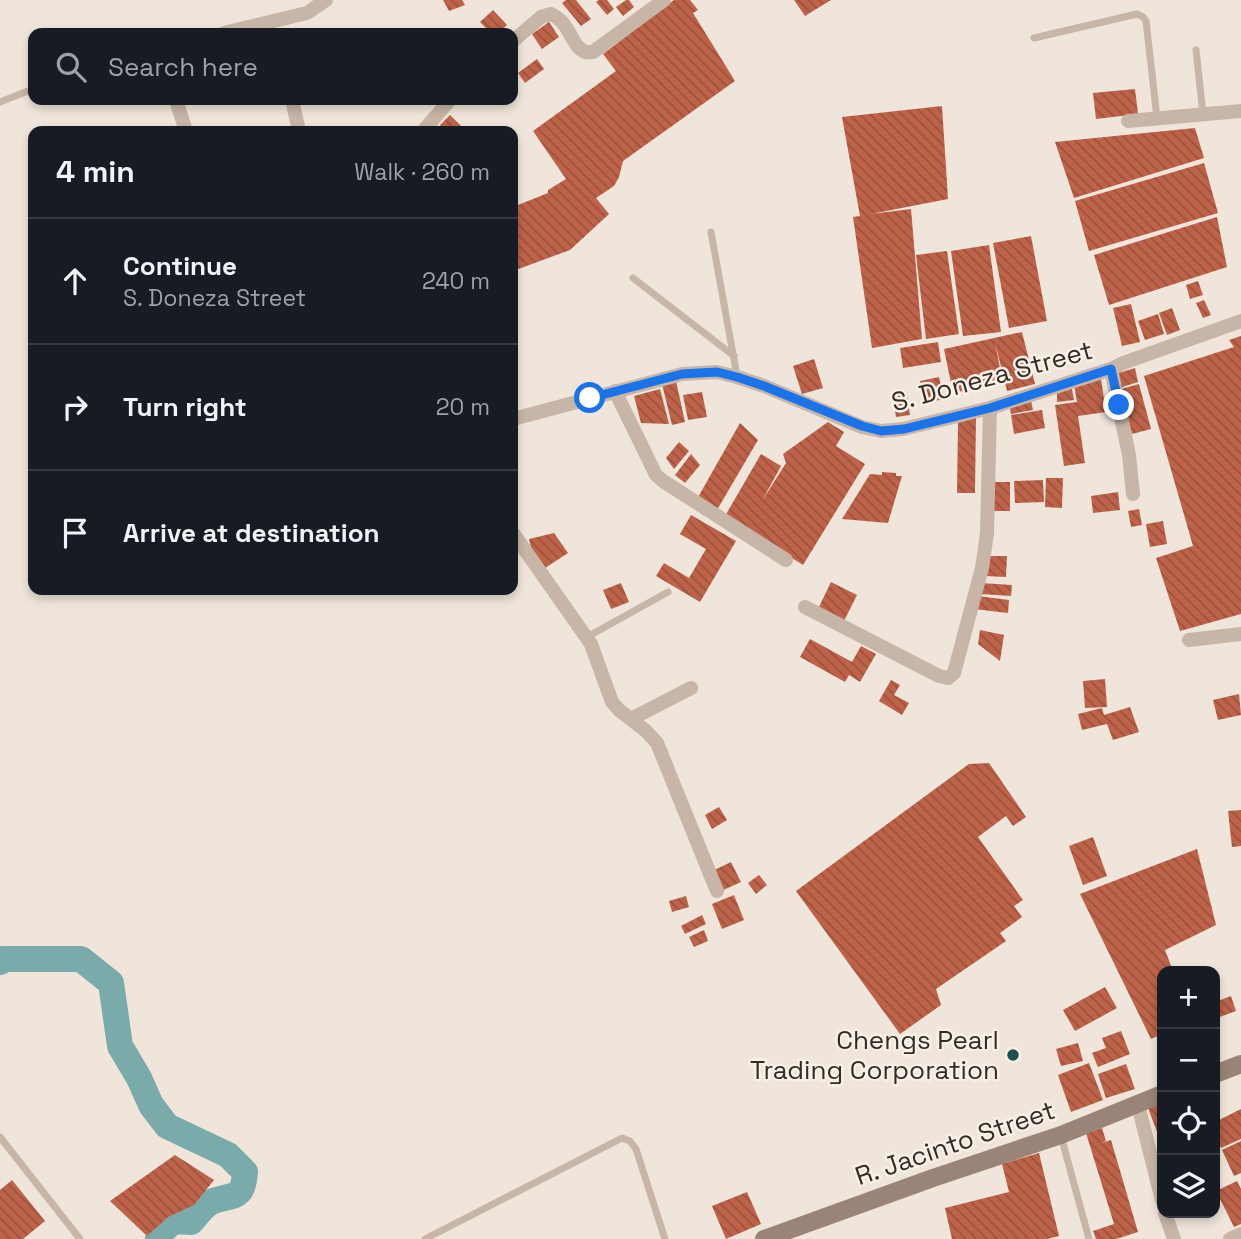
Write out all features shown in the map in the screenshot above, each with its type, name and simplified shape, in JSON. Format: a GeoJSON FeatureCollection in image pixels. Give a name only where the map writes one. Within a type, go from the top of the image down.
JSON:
{"type":"FeatureCollection","features":[{"type":"Feature","properties":{"kind":"street"},"geometry":{"type":"LineString","coordinates":[[275,28],[307,13],[326,0]]}},
{"type":"Feature","properties":{"kind":"street"},"geometry":{"type":"LineString","coordinates":[[518,37],[541,17],[551,14],[562,21],[581,51],[593,52],[664,0]]}},
{"type":"Feature","properties":{"kind":"street"},"geometry":{"type":"LineString","coordinates":[[178,105],[185,126]]}},
{"type":"Feature","properties":{"kind":"street"},"geometry":{"type":"LineString","coordinates":[[293,105],[298,126]]}},
{"type":"Feature","properties":{"kind":"street"},"geometry":{"type":"LineString","coordinates":[[427,126],[446,105]]}},
{"type":"Feature","properties":{"kind":"street"},"geometry":{"type":"LineString","coordinates":[[1128,121],[1241,111]]}},
{"type":"Feature","properties":{"kind":"street","name":"S. Doneza Street"},"geometry":{"type":"LineString","coordinates":[[518,418],[682,374],[717,372],[737,377],[862,426],[881,431],[904,429],[990,408],[1111,369],[1241,321]]}},
{"type":"Feature","properties":{"kind":"street"},"geometry":{"type":"LineString","coordinates":[[1111,369],[1129,455],[1133,494]]}},
{"type":"Feature","properties":{"kind":"street"},"geometry":{"type":"LineString","coordinates":[[615,391],[656,475],[786,560]]}},
{"type":"Feature","properties":{"kind":"street"},"geometry":{"type":"LineString","coordinates":[[805,607],[939,676],[948,678],[954,673],[982,568],[987,533],[990,408]]}},
{"type":"Feature","properties":{"kind":"street"},"geometry":{"type":"LineString","coordinates":[[518,540],[587,637],[612,702],[657,743],[717,891]]}},
{"type":"Feature","properties":{"kind":"street"},"geometry":{"type":"LineString","coordinates":[[1189,640],[1241,634]]}},
{"type":"Feature","properties":{"kind":"street"},"geometry":{"type":"LineString","coordinates":[[631,719],[691,688]]}},
{"type":"Feature","properties":{"kind":"street"},"geometry":{"type":"LineString","coordinates":[[1220,1073],[1240,1067]]}},
{"type":"Feature","properties":{"kind":"street","name":"R. Jacinto Street"},"geometry":{"type":"LineString","coordinates":[[764,1239],[1061,1135],[1157,1096]]}},
{"type":"Feature","properties":{"kind":"street"},"geometry":{"type":"LineString","coordinates":[[1138,1105],[1157,1180]]}},
{"type":"Feature","properties":{"kind":"street"},"geometry":{"type":"LineString","coordinates":[[1168,1218],[1174,1239]]}},
{"type":"Feature","properties":{"kind":"street"},"geometry":{"type":"LineString","coordinates":[[1230,1239],[1241,1234]]}},
{"type":"Feature","properties":{"kind":"lane"},"geometry":{"type":"LineString","coordinates":[[1034,38],[1137,14],[1143,17],[1146,22],[1157,118]]}},
{"type":"Feature","properties":{"kind":"lane"},"geometry":{"type":"LineString","coordinates":[[1196,50],[1203,114]]}},
{"type":"Feature","properties":{"kind":"lane"},"geometry":{"type":"LineString","coordinates":[[0,102],[28,91]]}},
{"type":"Feature","properties":{"kind":"lane"},"geometry":{"type":"LineString","coordinates":[[711,232],[737,377]]}},
{"type":"Feature","properties":{"kind":"lane"},"geometry":{"type":"LineString","coordinates":[[633,278],[734,356]]}},
{"type":"Feature","properties":{"kind":"lane"},"geometry":{"type":"LineString","coordinates":[[587,637],[668,592]]}},
{"type":"Feature","properties":{"kind":"lane"},"geometry":{"type":"LineString","coordinates":[[1061,1135],[1089,1239]]}},
{"type":"Feature","properties":{"kind":"lane"},"geometry":{"type":"LineString","coordinates":[[0,1137],[80,1239]]}},
{"type":"Feature","properties":{"kind":"lane"},"geometry":{"type":"LineString","coordinates":[[425,1239],[622,1138],[630,1141],[636,1149],[665,1239]]}},
{"type":"Feature","properties":{"kind":"building"},"geometry":{"type":"Polygon","coordinates":[[[443,0],[462,0],[465,5],[449,11],[443,0]]]}},
{"type":"Feature","properties":{"kind":"building"},"geometry":{"type":"Polygon","coordinates":[[[576,0],[591,19],[581,26],[562,3],[576,0]]]}},
{"type":"Feature","properties":{"kind":"building"},"geometry":{"type":"Polygon","coordinates":[[[607,0],[614,9],[607,15],[596,2],[607,0]]]}},
{"type":"Feature","properties":{"kind":"building"},"geometry":{"type":"Polygon","coordinates":[[[626,0],[634,7],[623,16],[616,7],[626,0]]]}},
{"type":"Feature","properties":{"kind":"building"},"geometry":{"type":"Polygon","coordinates":[[[674,0],[690,0],[698,10],[693,13],[735,81],[623,161],[614,186],[596,198],[609,214],[570,250],[518,269],[518,205],[548,193],[548,190],[566,179],[533,131],[616,71],[603,54],[674,0]]]}},
{"type":"Feature","properties":{"kind":"building"},"geometry":{"type":"Polygon","coordinates":[[[794,0],[831,0],[805,16],[794,0]]]}},
{"type":"Feature","properties":{"kind":"building"},"geometry":{"type":"Polygon","coordinates":[[[493,10],[507,25],[504,28],[486,28],[480,22],[493,10]]]}},
{"type":"Feature","properties":{"kind":"building"},"geometry":{"type":"Polygon","coordinates":[[[549,22],[559,37],[542,49],[532,34],[549,22]]]}},
{"type":"Feature","properties":{"kind":"building"},"geometry":{"type":"Polygon","coordinates":[[[537,59],[544,69],[525,83],[518,73],[537,59]]]}},
{"type":"Feature","properties":{"kind":"building"},"geometry":{"type":"Polygon","coordinates":[[[1135,89],[1138,114],[1096,119],[1093,93],[1135,89]]]}},
{"type":"Feature","properties":{"kind":"building"},"geometry":{"type":"Polygon","coordinates":[[[942,106],[948,199],[871,214],[911,209],[922,339],[872,348],[853,217],[860,216],[842,117],[942,106]]]}},
{"type":"Feature","properties":{"kind":"building"},"geometry":{"type":"Polygon","coordinates":[[[450,115],[461,126],[441,126],[450,115]]]}},
{"type":"Feature","properties":{"kind":"building"},"geometry":{"type":"Polygon","coordinates":[[[1195,128],[1204,158],[1074,198],[1055,142],[1195,128]]]}},
{"type":"Feature","properties":{"kind":"building"},"geometry":{"type":"Polygon","coordinates":[[[1204,163],[1218,213],[1089,251],[1075,201],[1204,163]]]}},
{"type":"Feature","properties":{"kind":"building"},"geometry":{"type":"Polygon","coordinates":[[[1217,217],[1227,267],[1109,305],[1094,255],[1217,217]]]}},
{"type":"Feature","properties":{"kind":"building"},"geometry":{"type":"Polygon","coordinates":[[[1031,236],[1047,321],[1009,328],[993,243],[1031,236]]]}},
{"type":"Feature","properties":{"kind":"building"},"geometry":{"type":"Polygon","coordinates":[[[989,245],[1001,332],[963,336],[951,251],[989,245]]]}},
{"type":"Feature","properties":{"kind":"building"},"geometry":{"type":"Polygon","coordinates":[[[947,251],[959,334],[926,339],[916,255],[947,251]]]}},
{"type":"Feature","properties":{"kind":"building"},"geometry":{"type":"Polygon","coordinates":[[[1198,281],[1203,295],[1190,299],[1186,285],[1198,281]]]}},
{"type":"Feature","properties":{"kind":"building"},"geometry":{"type":"Polygon","coordinates":[[[1204,300],[1211,315],[1203,318],[1196,303],[1204,300]]]}},
{"type":"Feature","properties":{"kind":"building"},"geometry":{"type":"Polygon","coordinates":[[[1131,304],[1140,342],[1122,346],[1113,308],[1131,304]]]}},
{"type":"Feature","properties":{"kind":"building"},"geometry":{"type":"Polygon","coordinates":[[[1172,308],[1180,330],[1167,335],[1159,313],[1172,308]]]}},
{"type":"Feature","properties":{"kind":"building"},"geometry":{"type":"Polygon","coordinates":[[[1158,314],[1164,334],[1145,340],[1138,321],[1158,314]]]}},
{"type":"Feature","properties":{"kind":"building"},"geometry":{"type":"Polygon","coordinates":[[[1022,332],[1035,384],[1007,391],[995,342],[1003,383],[953,393],[944,349],[1022,332]]]}},
{"type":"Feature","properties":{"kind":"building"},"geometry":{"type":"Polygon","coordinates":[[[1241,336],[1241,614],[1180,631],[1156,558],[1193,546],[1144,376],[1234,347],[1229,340],[1241,336]]]}},
{"type":"Feature","properties":{"kind":"building"},"geometry":{"type":"Polygon","coordinates":[[[938,342],[941,362],[903,368],[900,348],[938,342]]]}},
{"type":"Feature","properties":{"kind":"building"},"geometry":{"type":"Polygon","coordinates":[[[814,359],[823,388],[802,394],[793,366],[814,359]]]}},
{"type":"Feature","properties":{"kind":"building"},"geometry":{"type":"Polygon","coordinates":[[[1135,368],[1138,382],[1119,388],[1115,374],[1135,368]]]}},
{"type":"Feature","properties":{"kind":"building"},"geometry":{"type":"Polygon","coordinates":[[[939,377],[944,399],[925,403],[920,381],[939,377]]]}},
{"type":"Feature","properties":{"kind":"building"},"geometry":{"type":"Polygon","coordinates":[[[1101,379],[1106,412],[1078,416],[1085,463],[1064,466],[1055,405],[1077,402],[1074,384],[1101,379]]]}},
{"type":"Feature","properties":{"kind":"building"},"geometry":{"type":"Polygon","coordinates":[[[676,381],[685,422],[672,425],[662,384],[676,381]]]}},
{"type":"Feature","properties":{"kind":"building"},"geometry":{"type":"Polygon","coordinates":[[[1071,384],[1074,400],[1057,402],[1057,389],[1071,384]]]}},
{"type":"Feature","properties":{"kind":"building"},"geometry":{"type":"Polygon","coordinates":[[[1139,384],[1151,429],[1132,434],[1121,389],[1139,384]]]}},
{"type":"Feature","properties":{"kind":"building"},"geometry":{"type":"Polygon","coordinates":[[[660,389],[669,424],[641,423],[634,396],[660,389]]]}},
{"type":"Feature","properties":{"kind":"building"},"geometry":{"type":"Polygon","coordinates":[[[702,392],[707,417],[688,420],[683,395],[702,392]]]}},
{"type":"Feature","properties":{"kind":"building"},"geometry":{"type":"Polygon","coordinates":[[[907,394],[910,415],[896,417],[893,396],[907,394]]]}},
{"type":"Feature","properties":{"kind":"building"},"geometry":{"type":"Polygon","coordinates":[[[1030,396],[1033,410],[1011,414],[1009,403],[1030,396]]]}},
{"type":"Feature","properties":{"kind":"building"},"geometry":{"type":"Polygon","coordinates":[[[1042,410],[1045,428],[1014,434],[1011,415],[1042,410]]]}},
{"type":"Feature","properties":{"kind":"building"},"geometry":{"type":"Polygon","coordinates":[[[976,416],[975,493],[957,493],[958,423],[976,416]]]}},
{"type":"Feature","properties":{"kind":"building"},"geometry":{"type":"Polygon","coordinates":[[[828,422],[844,432],[836,446],[865,464],[803,565],[725,516],[761,454],[781,466],[762,501],[786,463],[783,454],[828,422]]]}},
{"type":"Feature","properties":{"kind":"building"},"geometry":{"type":"Polygon","coordinates":[[[740,423],[758,440],[717,510],[697,499],[740,423]]]}},
{"type":"Feature","properties":{"kind":"building"},"geometry":{"type":"Polygon","coordinates":[[[679,442],[689,451],[674,469],[666,458],[679,442]]]}},
{"type":"Feature","properties":{"kind":"building"},"geometry":{"type":"Polygon","coordinates":[[[691,454],[700,465],[685,483],[675,475],[691,454]]]}},
{"type":"Feature","properties":{"kind":"building"},"geometry":{"type":"Polygon","coordinates":[[[882,472],[902,476],[888,523],[842,519],[870,474],[882,475],[882,472]]]}},
{"type":"Feature","properties":{"kind":"building"},"geometry":{"type":"Polygon","coordinates":[[[1046,478],[1063,478],[1062,508],[1045,507],[1046,478]]]}},
{"type":"Feature","properties":{"kind":"building"},"geometry":{"type":"Polygon","coordinates":[[[1043,480],[1044,502],[1015,503],[1014,481],[1043,480]]]}},
{"type":"Feature","properties":{"kind":"building"},"geometry":{"type":"Polygon","coordinates":[[[990,482],[1010,482],[1010,511],[990,511],[990,482]]]}},
{"type":"Feature","properties":{"kind":"building"},"geometry":{"type":"Polygon","coordinates":[[[1118,492],[1120,510],[1093,513],[1091,496],[1118,492]]]}},
{"type":"Feature","properties":{"kind":"building"},"geometry":{"type":"Polygon","coordinates":[[[1139,509],[1142,525],[1131,527],[1128,511],[1139,509]]]}},
{"type":"Feature","properties":{"kind":"building"},"geometry":{"type":"Polygon","coordinates":[[[691,515],[736,541],[700,602],[656,576],[664,563],[689,578],[706,549],[680,534],[691,515]]]}},
{"type":"Feature","properties":{"kind":"building"},"geometry":{"type":"Polygon","coordinates":[[[1163,521],[1167,544],[1150,547],[1146,524],[1163,521]]]}},
{"type":"Feature","properties":{"kind":"building"},"geometry":{"type":"Polygon","coordinates":[[[554,533],[568,553],[542,570],[533,556],[529,539],[554,533]]]}},
{"type":"Feature","properties":{"kind":"building"},"geometry":{"type":"Polygon","coordinates":[[[986,556],[1007,556],[1006,577],[985,576],[986,556]]]}},
{"type":"Feature","properties":{"kind":"building"},"geometry":{"type":"Polygon","coordinates":[[[831,582],[857,595],[843,623],[817,611],[831,582]]]}},
{"type":"Feature","properties":{"kind":"building"},"geometry":{"type":"Polygon","coordinates":[[[621,583],[629,602],[611,609],[603,590],[621,583]]]}},
{"type":"Feature","properties":{"kind":"building"},"geometry":{"type":"Polygon","coordinates":[[[981,583],[1012,585],[1011,596],[980,594],[981,583]]]}},
{"type":"Feature","properties":{"kind":"building"},"geometry":{"type":"Polygon","coordinates":[[[978,596],[1009,600],[1008,613],[974,609],[978,596]]]}},
{"type":"Feature","properties":{"kind":"building"},"geometry":{"type":"Polygon","coordinates":[[[980,630],[1004,635],[1000,661],[978,644],[980,630]]]}},
{"type":"Feature","properties":{"kind":"building"},"geometry":{"type":"Polygon","coordinates":[[[810,639],[852,662],[861,646],[876,654],[860,682],[849,675],[845,682],[800,657],[810,639]]]}},
{"type":"Feature","properties":{"kind":"building"},"geometry":{"type":"Polygon","coordinates":[[[1105,679],[1107,707],[1085,708],[1083,681],[1105,679]]]}},
{"type":"Feature","properties":{"kind":"building"},"geometry":{"type":"Polygon","coordinates":[[[891,680],[900,685],[894,695],[909,703],[902,715],[879,701],[891,680]]]}},
{"type":"Feature","properties":{"kind":"building"},"geometry":{"type":"Polygon","coordinates":[[[1239,694],[1241,715],[1218,720],[1213,700],[1239,694]]]}},
{"type":"Feature","properties":{"kind":"building"},"geometry":{"type":"Polygon","coordinates":[[[1130,707],[1139,732],[1113,740],[1107,724],[1082,730],[1078,714],[1102,708],[1104,715],[1130,707]]]}},
{"type":"Feature","properties":{"kind":"building"},"geometry":{"type":"Polygon","coordinates":[[[989,763],[1026,817],[1013,826],[1006,816],[978,837],[1023,900],[1014,906],[1022,917],[1000,933],[1006,941],[936,989],[941,1005],[900,1034],[796,891],[969,764],[989,763]]]}},
{"type":"Feature","properties":{"kind":"building"},"geometry":{"type":"Polygon","coordinates":[[[719,807],[727,820],[712,829],[705,815],[719,807]]]}},
{"type":"Feature","properties":{"kind":"building"},"geometry":{"type":"Polygon","coordinates":[[[1241,810],[1241,846],[1232,847],[1228,811],[1241,810]]]}},
{"type":"Feature","properties":{"kind":"building"},"geometry":{"type":"Polygon","coordinates":[[[1093,837],[1107,876],[1083,885],[1069,846],[1093,837]]]}},
{"type":"Feature","properties":{"kind":"building"},"geometry":{"type":"Polygon","coordinates":[[[1197,849],[1216,925],[1165,950],[1171,966],[1157,966],[1157,1036],[1151,1039],[1080,894],[1197,849]]]}},
{"type":"Feature","properties":{"kind":"building"},"geometry":{"type":"Polygon","coordinates":[[[731,862],[741,882],[721,891],[712,871],[731,862]]]}},
{"type":"Feature","properties":{"kind":"building"},"geometry":{"type":"Polygon","coordinates":[[[759,875],[767,885],[756,894],[748,883],[759,875]]]}},
{"type":"Feature","properties":{"kind":"building"},"geometry":{"type":"Polygon","coordinates":[[[734,895],[744,920],[722,929],[712,904],[734,895]]]}},
{"type":"Feature","properties":{"kind":"building"},"geometry":{"type":"Polygon","coordinates":[[[686,896],[689,907],[672,912],[669,901],[686,896]]]}},
{"type":"Feature","properties":{"kind":"building"},"geometry":{"type":"Polygon","coordinates":[[[702,915],[706,924],[685,934],[681,926],[702,915]]]}},
{"type":"Feature","properties":{"kind":"building"},"geometry":{"type":"Polygon","coordinates":[[[704,930],[708,941],[694,947],[689,937],[704,930]]]}},
{"type":"Feature","properties":{"kind":"building"},"geometry":{"type":"Polygon","coordinates":[[[1105,987],[1117,1008],[1075,1031],[1063,1010],[1105,987]]]}},
{"type":"Feature","properties":{"kind":"building"},"geometry":{"type":"Polygon","coordinates":[[[1231,996],[1236,1011],[1220,1017],[1220,1000],[1231,996]]]}},
{"type":"Feature","properties":{"kind":"building"},"geometry":{"type":"Polygon","coordinates":[[[1121,1031],[1130,1054],[1098,1067],[1092,1053],[1106,1048],[1102,1038],[1121,1031]]]}},
{"type":"Feature","properties":{"kind":"building"},"geometry":{"type":"Polygon","coordinates":[[[1078,1043],[1083,1061],[1061,1066],[1056,1049],[1078,1043]]]}},
{"type":"Feature","properties":{"kind":"building"},"geometry":{"type":"Polygon","coordinates":[[[1089,1063],[1103,1100],[1071,1112],[1058,1075],[1089,1063]]]}},
{"type":"Feature","properties":{"kind":"building"},"geometry":{"type":"Polygon","coordinates":[[[1126,1064],[1135,1089],[1106,1098],[1098,1074],[1126,1064]]]}},
{"type":"Feature","properties":{"kind":"building"},"geometry":{"type":"Polygon","coordinates":[[[1157,1105],[1157,1132],[1148,1108],[1157,1105]]]}},
{"type":"Feature","properties":{"kind":"building"},"geometry":{"type":"Polygon","coordinates":[[[1241,1109],[1241,1139],[1221,1148],[1220,1120],[1241,1109]]]}},
{"type":"Feature","properties":{"kind":"building"},"geometry":{"type":"Polygon","coordinates":[[[1102,1128],[1106,1141],[1098,1144],[1111,1140],[1138,1232],[1116,1239],[1096,1239],[1093,1231],[1114,1224],[1086,1133],[1102,1128]]]}},
{"type":"Feature","properties":{"kind":"building"},"geometry":{"type":"Polygon","coordinates":[[[1241,1141],[1241,1173],[1234,1176],[1222,1150],[1241,1141]]]}},
{"type":"Feature","properties":{"kind":"building"},"geometry":{"type":"Polygon","coordinates":[[[1039,1153],[1059,1236],[1047,1239],[952,1239],[945,1208],[1009,1192],[1002,1164],[1039,1153]]]}},
{"type":"Feature","properties":{"kind":"building"},"geometry":{"type":"Polygon","coordinates":[[[175,1155],[214,1180],[194,1205],[168,1217],[147,1236],[110,1201],[175,1155]]]}},
{"type":"Feature","properties":{"kind":"building"},"geometry":{"type":"Polygon","coordinates":[[[12,1180],[45,1221],[23,1239],[0,1239],[0,1190],[12,1180]]]}},
{"type":"Feature","properties":{"kind":"building"},"geometry":{"type":"Polygon","coordinates":[[[1237,1181],[1241,1189],[1241,1224],[1234,1227],[1220,1199],[1220,1189],[1237,1181]]]}},
{"type":"Feature","properties":{"kind":"building"},"geometry":{"type":"Polygon","coordinates":[[[747,1192],[761,1224],[726,1239],[712,1206],[747,1192]]]}},
{"type":"Feature","properties":{"kind":"waterway"},"geometry":{"type":"LineString","coordinates":[[0,962],[3,959],[81,959],[111,983],[120,1046],[151,1105],[167,1126],[228,1155],[245,1172],[239,1192],[208,1204],[191,1222],[173,1221],[158,1239]]}},
{"type":"Feature","properties":{"kind":"place","name":"Chengs Pearl Trading Corporation"},"geometry":{"type":"Point","coordinates":[1013,1055]}},
{"type":"Feature","properties":{"kind":"route"},"geometry":{"type":"LineString","coordinates":[[590,398],[682,374],[717,372],[764,386],[862,426],[881,431],[904,429],[990,408],[1111,369],[1119,405]]}}]}
